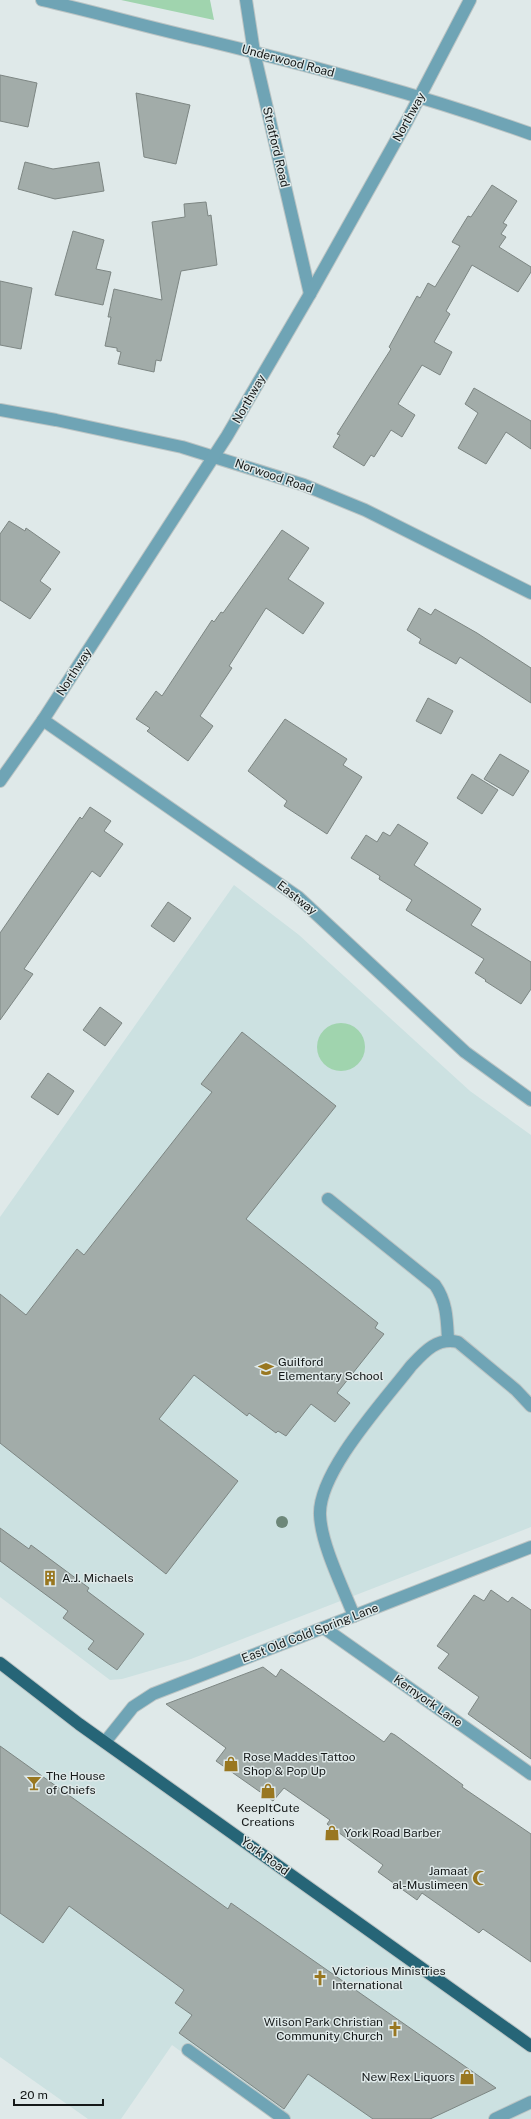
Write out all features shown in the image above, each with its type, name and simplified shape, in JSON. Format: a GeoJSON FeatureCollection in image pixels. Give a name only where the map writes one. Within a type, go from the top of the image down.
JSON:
{"type":"FeatureCollection","features":[{"type":"Feature","properties":{"kind":"main road","name":"York Road"},"geometry":{"type":"LineString","coordinates":[[0,1663],[105,1742],[531,2046]]}},
{"type":"Feature","properties":{"kind":"street","name":"Underwood Road"},"geometry":{"type":"LineString","coordinates":[[42,0],[254,52],[420,97],[531,134]]}},
{"type":"Feature","properties":{"kind":"street","name":"Stratford Road"},"geometry":{"type":"LineString","coordinates":[[246,0],[254,52],[310,294]]}},
{"type":"Feature","properties":{"kind":"street","name":"Northway"},"geometry":{"type":"LineString","coordinates":[[0,781],[43,720],[214,456],[310,294],[420,97],[470,0]]}},
{"type":"Feature","properties":{"kind":"street","name":"Norwood Road"},"geometry":{"type":"LineString","coordinates":[[0,410],[56,420],[182,447],[304,485],[365,510],[531,593]]}},
{"type":"Feature","properties":{"kind":"street","name":"Eastway"},"geometry":{"type":"LineString","coordinates":[[43,720],[298,897],[465,1052],[531,1100]]}},
{"type":"Feature","properties":{"kind":"street"},"geometry":{"type":"LineString","coordinates":[[328,1199],[435,1285],[442,1294],[445,1306],[448,1340]]}},
{"type":"Feature","properties":{"kind":"street"},"geometry":{"type":"LineString","coordinates":[[354,1616],[325,1538],[320,1515],[322,1495],[328,1478],[340,1458],[411,1366],[424,1352],[437,1343],[448,1340],[458,1342],[516,1390],[531,1406]]}},
{"type":"Feature","properties":{"kind":"street","name":"East Old Cold Spring Lane"},"geometry":{"type":"LineString","coordinates":[[105,1742],[133,1707],[153,1694],[531,1547]]}},
{"type":"Feature","properties":{"kind":"street","name":"Kernyork Lane"},"geometry":{"type":"LineString","coordinates":[[324,1628],[531,1774]]}},
{"type":"Feature","properties":{"kind":"street"},"geometry":{"type":"LineString","coordinates":[[188,2050],[284,2119]]}},
{"type":"Feature","properties":{"kind":"street"},"geometry":{"type":"LineString","coordinates":[[495,2119],[531,2102]]}},
{"type":"Feature","properties":{"kind":"shaded area","name":"Guilford Elementary School"},"geometry":{"type":"Polygon","coordinates":[[[234,885],[299,935],[470,1091],[531,1135],[531,1527],[191,1659],[122,1679],[110,1680],[0,1597],[0,1217],[234,885]]]}},
{"type":"Feature","properties":{"kind":"shaded area"},"geometry":{"type":"Polygon","coordinates":[[[0,1663],[531,2044],[531,2119],[274,2119],[172,2045],[121,2119],[88,2119],[0,2057],[0,1663]]]}},
{"type":"Feature","properties":{"kind":"green space"},"geometry":{"type":"Polygon","coordinates":[[[121,0],[210,0],[214,20],[121,0]]]}},
{"type":"Feature","properties":{"kind":"green space"},"geometry":{"type":"Polygon","coordinates":[[[341,1023],[350,1025],[358,1030],[363,1038],[365,1047],[363,1056],[358,1064],[350,1069],[341,1071],[332,1069],[324,1064],[319,1056],[317,1047],[319,1038],[324,1030],[332,1025],[341,1023]]]}},
{"type":"Feature","properties":{"kind":"building"},"geometry":{"type":"Polygon","coordinates":[[[0,75],[37,83],[28,127],[0,121],[0,75]]]}},
{"type":"Feature","properties":{"kind":"building"},"geometry":{"type":"Polygon","coordinates":[[[136,93],[190,105],[176,164],[144,157],[136,93]]]}},
{"type":"Feature","properties":{"kind":"building"},"geometry":{"type":"Polygon","coordinates":[[[25,162],[53,169],[99,162],[104,191],[55,199],[18,189],[25,162]]]}},
{"type":"Feature","properties":{"kind":"building"},"geometry":{"type":"Polygon","coordinates":[[[492,185],[517,201],[503,223],[507,225],[501,234],[506,237],[499,247],[531,267],[531,272],[518,292],[472,265],[446,311],[450,314],[434,342],[452,352],[440,375],[422,365],[398,404],[415,415],[402,437],[391,430],[374,457],[371,455],[364,466],[333,447],[340,435],[337,434],[391,349],[389,347],[417,296],[420,298],[428,283],[435,287],[460,246],[452,242],[468,216],[471,217],[492,185]]]}},
{"type":"Feature","properties":{"kind":"building"},"geometry":{"type":"Polygon","coordinates":[[[206,202],[208,216],[211,215],[217,265],[181,271],[161,361],[156,360],[154,372],[118,364],[121,352],[117,351],[117,348],[105,346],[111,317],[108,317],[114,289],[162,300],[152,222],[185,217],[184,204],[206,202]]]}},
{"type":"Feature","properties":{"kind":"building"},"geometry":{"type":"Polygon","coordinates":[[[73,231],[104,240],[96,269],[111,272],[103,305],[55,295],[73,231]]]}},
{"type":"Feature","properties":{"kind":"building"},"geometry":{"type":"Polygon","coordinates":[[[0,281],[32,288],[21,349],[0,345],[0,281]]]}},
{"type":"Feature","properties":{"kind":"building"},"geometry":{"type":"Polygon","coordinates":[[[474,388],[531,421],[531,449],[506,432],[486,464],[458,448],[478,413],[465,404],[474,388]]]}},
{"type":"Feature","properties":{"kind":"building"},"geometry":{"type":"Polygon","coordinates":[[[9,521],[25,531],[26,528],[60,552],[40,581],[51,589],[30,619],[0,600],[0,534],[9,521]]]}},
{"type":"Feature","properties":{"kind":"building"},"geometry":{"type":"Polygon","coordinates":[[[282,530],[309,548],[288,579],[324,603],[303,634],[266,608],[229,666],[232,668],[200,716],[213,726],[188,761],[147,731],[150,728],[136,719],[156,691],[162,696],[212,620],[214,622],[221,612],[223,613],[282,530]]]}},
{"type":"Feature","properties":{"kind":"building"},"geometry":{"type":"Polygon","coordinates":[[[419,608],[431,615],[435,609],[477,633],[531,668],[531,703],[460,657],[456,664],[419,643],[421,639],[407,630],[419,608]]]}},
{"type":"Feature","properties":{"kind":"building"},"geometry":{"type":"Polygon","coordinates":[[[428,698],[453,711],[441,734],[416,721],[428,698]]]}},
{"type":"Feature","properties":{"kind":"building"},"geometry":{"type":"Polygon","coordinates":[[[285,719],[347,759],[343,765],[362,777],[327,834],[284,806],[287,801],[248,771],[285,719]]]}},
{"type":"Feature","properties":{"kind":"building"},"geometry":{"type":"Polygon","coordinates":[[[500,754],[529,771],[513,796],[484,779],[500,754]]]}},
{"type":"Feature","properties":{"kind":"building"},"geometry":{"type":"Polygon","coordinates":[[[472,774],[498,790],[482,814],[457,798],[472,774]]]}},
{"type":"Feature","properties":{"kind":"building"},"geometry":{"type":"Polygon","coordinates":[[[90,807],[111,821],[104,831],[123,844],[100,877],[92,871],[24,969],[33,974],[0,1020],[0,933],[80,817],[82,819],[90,807]]]}},
{"type":"Feature","properties":{"kind":"building"},"geometry":{"type":"Polygon","coordinates":[[[398,824],[428,843],[414,865],[481,909],[471,925],[531,962],[531,989],[521,1004],[475,973],[484,959],[406,910],[412,900],[379,879],[380,876],[351,858],[366,835],[377,842],[383,832],[390,836],[398,824]]]}},
{"type":"Feature","properties":{"kind":"building"},"geometry":{"type":"Polygon","coordinates":[[[168,902],[191,918],[174,942],[151,926],[168,902]]]}},
{"type":"Feature","properties":{"kind":"building"},"geometry":{"type":"Polygon","coordinates":[[[100,1007],[122,1023],[105,1046],[83,1030],[100,1007]]]}},
{"type":"Feature","properties":{"kind":"building"},"geometry":{"type":"Polygon","coordinates":[[[242,1032],[336,1106],[246,1219],[378,1323],[375,1328],[384,1334],[337,1393],[350,1403],[335,1422],[311,1404],[286,1436],[278,1431],[276,1433],[249,1413],[247,1416],[194,1375],[159,1419],[238,1481],[166,1574],[0,1443],[0,1294],[26,1315],[77,1249],[84,1255],[212,1092],[201,1084],[242,1032]]]}},
{"type":"Feature","properties":{"kind":"building"},"geometry":{"type":"Polygon","coordinates":[[[48,1073],[74,1091],[58,1115],[31,1097],[48,1073]]]}},
{"type":"Feature","properties":{"kind":"building"},"geometry":{"type":"Polygon","coordinates":[[[0,1528],[29,1549],[31,1545],[89,1588],[87,1591],[144,1634],[117,1670],[88,1649],[94,1641],[63,1618],[68,1611],[0,1561],[0,1528]]]}},
{"type":"Feature","properties":{"kind":"building"},"geometry":{"type":"Polygon","coordinates":[[[491,1590],[508,1602],[512,1597],[531,1610],[531,1759],[468,1714],[479,1697],[438,1668],[449,1654],[437,1646],[474,1595],[484,1601],[491,1590]]]}},
{"type":"Feature","properties":{"kind":"building"},"geometry":{"type":"Polygon","coordinates":[[[263,1667],[276,1677],[281,1669],[384,1742],[391,1733],[395,1735],[463,1785],[462,1787],[531,1834],[531,1962],[483,1929],[479,1933],[422,1893],[417,1900],[378,1872],[383,1865],[327,1824],[330,1820],[284,1788],[273,1801],[216,1761],[226,1748],[166,1704],[263,1667]]]}},
{"type":"Feature","properties":{"kind":"building"},"geometry":{"type":"Polygon","coordinates":[[[0,1746],[228,1909],[231,1903],[496,2088],[430,2119],[373,2119],[308,2074],[284,2109],[179,2033],[192,2015],[175,2003],[184,1990],[69,1906],[43,1943],[0,1913],[0,1746]]]}},
{"type":"Feature","properties":{"kind":"place","name":"Guilford Elementary School"},"geometry":{"type":"Point","coordinates":[266,1369]}},
{"type":"Feature","properties":{"kind":"place","name":"A.J. Michaels"},"geometry":{"type":"Point","coordinates":[50,1578]}},
{"type":"Feature","properties":{"kind":"place","name":"Rose Maddes Tattoo Shop & Pop Up"},"geometry":{"type":"Point","coordinates":[231,1764]}},
{"type":"Feature","properties":{"kind":"place","name":"The House of Chiefs"},"geometry":{"type":"Point","coordinates":[34,1783]}},
{"type":"Feature","properties":{"kind":"place","name":"KeepItCute Creations"},"geometry":{"type":"Point","coordinates":[268,1791]}},
{"type":"Feature","properties":{"kind":"place","name":"York Road Barber"},"geometry":{"type":"Point","coordinates":[332,1833]}},
{"type":"Feature","properties":{"kind":"place","name":"Jamaat al-Muslimeen"},"geometry":{"type":"Point","coordinates":[480,1878]}},
{"type":"Feature","properties":{"kind":"place","name":"Victorious Ministries International"},"geometry":{"type":"Point","coordinates":[320,1978]}},
{"type":"Feature","properties":{"kind":"place","name":"Wilson Park Christian Community Church"},"geometry":{"type":"Point","coordinates":[395,2029]}},
{"type":"Feature","properties":{"kind":"place","name":"New Rex Liquors"},"geometry":{"type":"Point","coordinates":[467,2077]}}]}
